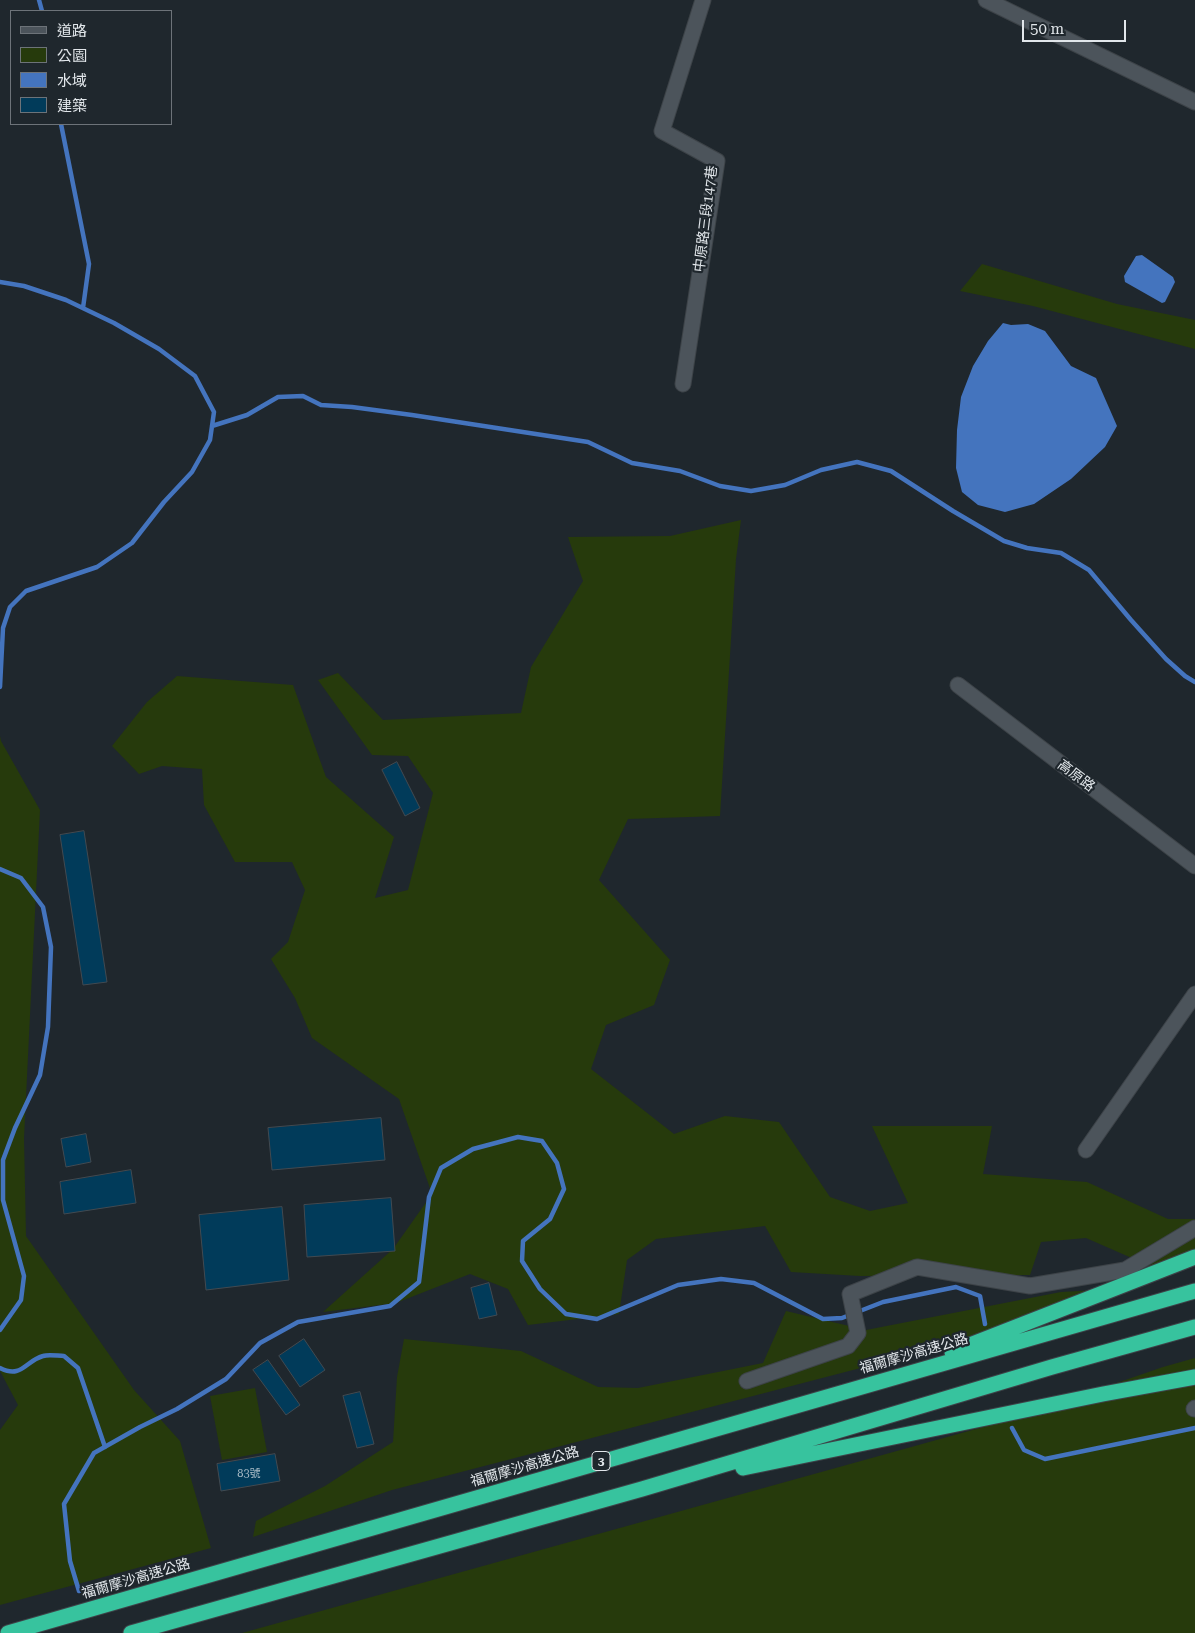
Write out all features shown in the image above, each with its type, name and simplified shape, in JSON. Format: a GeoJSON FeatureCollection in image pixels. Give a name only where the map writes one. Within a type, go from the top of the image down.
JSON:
{"type":"FeatureCollection","features":[{"type":"Feature","properties":{"kind":"highway"},"geometry":{"type":"LineString","coordinates":[[863,1386],[1195,1257]]}},
{"type":"Feature","properties":{"kind":"highway","name":"福爾摩沙高速公路"},"geometry":{"type":"LineString","coordinates":[[8,1633],[1195,1291]]}},
{"type":"Feature","properties":{"kind":"highway"},"geometry":{"type":"LineString","coordinates":[[131,1633],[642,1489],[1195,1327]]}},
{"type":"Feature","properties":{"kind":"highway"},"geometry":{"type":"LineString","coordinates":[[642,1489],[1103,1394],[1195,1377]]}},
{"type":"Feature","properties":{"kind":"street","name":"中原路三段147巷"},"geometry":{"type":"LineString","coordinates":[[682,384],[717,161],[662,131],[703,0]]}},
{"type":"Feature","properties":{"kind":"street"},"geometry":{"type":"LineString","coordinates":[[986,0],[1195,102]]}},
{"type":"Feature","properties":{"kind":"street","name":"高原路"},"geometry":{"type":"LineString","coordinates":[[958,685],[1195,866]]}},
{"type":"Feature","properties":{"kind":"street"},"geometry":{"type":"LineString","coordinates":[[1086,1150],[1195,994]]}},
{"type":"Feature","properties":{"kind":"street"},"geometry":{"type":"LineString","coordinates":[[747,1381],[848,1346],[858,1333],[850,1294],[917,1267],[1030,1286],[1125,1270],[1195,1228]]}},
{"type":"Feature","properties":{"kind":"green space"},"geometry":{"type":"Polygon","coordinates":[[[982,264],[1117,304],[1195,320],[1195,349],[1033,306],[960,291],[982,264]]]}},
{"type":"Feature","properties":{"kind":"green space"},"geometry":{"type":"Polygon","coordinates":[[[741,520],[736,559],[720,816],[628,819],[599,880],[670,960],[654,1005],[606,1025],[591,1069],[674,1134],[725,1116],[779,1122],[830,1197],[870,1211],[908,1203],[872,1126],[992,1126],[983,1174],[1087,1182],[1168,1219],[1195,1219],[1195,1265],[1166,1273],[1086,1238],[1041,1242],[1030,1275],[860,1276],[791,1272],[765,1226],[656,1239],[627,1260],[619,1314],[528,1325],[508,1289],[470,1274],[396,1303],[323,1312],[393,1249],[432,1194],[399,1099],[312,1038],[295,998],[271,959],[288,942],[305,890],[292,862],[235,862],[204,805],[202,769],[162,766],[139,774],[112,746],[147,702],[177,676],[293,685],[326,777],[394,837],[375,898],[408,890],[433,793],[408,756],[372,755],[318,680],[338,673],[383,720],[521,713],[531,667],[583,581],[568,537],[670,536],[741,520]]]}},
{"type":"Feature","properties":{"kind":"green space"},"geometry":{"type":"Polygon","coordinates":[[[0,736],[40,810],[24,1138],[26,1236],[134,1390],[180,1441],[211,1548],[0,1605],[0,1430],[18,1405],[0,1371],[0,736]]]}},
{"type":"Feature","properties":{"kind":"green space"},"geometry":{"type":"Polygon","coordinates":[[[1116,1289],[1022,1326],[392,1490],[253,1537],[256,1521],[325,1486],[393,1442],[397,1377],[404,1339],[521,1351],[598,1387],[638,1388],[763,1363],[786,1311],[866,1330],[1061,1292],[1116,1289]]]}},
{"type":"Feature","properties":{"kind":"green space"},"geometry":{"type":"Polygon","coordinates":[[[1195,1358],[1195,1633],[242,1633],[1012,1419],[1163,1367],[1195,1358]]]}},
{"type":"Feature","properties":{"kind":"green space"},"geometry":{"type":"Polygon","coordinates":[[[255,1388],[267,1452],[222,1460],[210,1396],[255,1388]]]}},
{"type":"Feature","properties":{"kind":"water"},"geometry":{"type":"Polygon","coordinates":[[[1142,255],[1173,277],[1175,282],[1165,302],[1162,303],[1125,282],[1124,276],[1136,256],[1142,255]]]}},
{"type":"Feature","properties":{"kind":"water"},"geometry":{"type":"Polygon","coordinates":[[[1003,323],[1011,325],[1028,324],[1045,331],[1071,366],[1096,378],[1117,426],[1105,447],[1071,479],[1034,504],[1005,512],[978,505],[962,492],[956,468],[957,430],[961,397],[973,366],[988,341],[1003,323]]]}},
{"type":"Feature","properties":{"kind":"building"},"geometry":{"type":"Polygon","coordinates":[[[397,762],[420,808],[405,816],[382,770],[397,762]]]}},
{"type":"Feature","properties":{"kind":"building"},"geometry":{"type":"Polygon","coordinates":[[[84,831],[107,982],[83,985],[60,835],[84,831]]]}},
{"type":"Feature","properties":{"kind":"building"},"geometry":{"type":"Polygon","coordinates":[[[381,1118],[385,1160],[272,1170],[268,1128],[381,1118]]]}},
{"type":"Feature","properties":{"kind":"building"},"geometry":{"type":"Polygon","coordinates":[[[86,1134],[91,1162],[66,1167],[61,1139],[86,1134]]]}},
{"type":"Feature","properties":{"kind":"building"},"geometry":{"type":"Polygon","coordinates":[[[131,1170],[136,1203],[64,1214],[60,1182],[131,1170]]]}},
{"type":"Feature","properties":{"kind":"building"},"geometry":{"type":"Polygon","coordinates":[[[391,1198],[395,1251],[307,1257],[304,1205],[391,1198]]]}},
{"type":"Feature","properties":{"kind":"building"},"geometry":{"type":"Polygon","coordinates":[[[282,1207],[289,1280],[206,1290],[199,1215],[282,1207]]]}},
{"type":"Feature","properties":{"kind":"building"},"geometry":{"type":"Polygon","coordinates":[[[489,1283],[497,1315],[479,1319],[471,1288],[489,1283]]]}},
{"type":"Feature","properties":{"kind":"building"},"geometry":{"type":"Polygon","coordinates":[[[304,1339],[325,1370],[300,1387],[279,1356],[304,1339]]]}},
{"type":"Feature","properties":{"kind":"building"},"geometry":{"type":"Polygon","coordinates":[[[268,1360],[300,1405],[286,1415],[253,1370],[268,1360]]]}},
{"type":"Feature","properties":{"kind":"building"},"geometry":{"type":"Polygon","coordinates":[[[360,1392],[374,1444],[357,1448],[343,1396],[360,1392]]]}},
{"type":"Feature","properties":{"kind":"building"},"geometry":{"type":"Polygon","coordinates":[[[275,1454],[280,1481],[221,1491],[217,1464],[275,1454]]]}},
{"type":"Feature","properties":{"kind":"waterway"},"geometry":{"type":"LineString","coordinates":[[39,0],[42,10]]}},
{"type":"Feature","properties":{"kind":"waterway"},"geometry":{"type":"LineString","coordinates":[[61,125],[89,264],[83,308]]}},
{"type":"Feature","properties":{"kind":"waterway"},"geometry":{"type":"LineString","coordinates":[[0,282],[24,286],[66,300],[114,323],[159,349],[195,376],[214,412],[210,440],[192,472],[164,502],[132,543],[97,567],[26,591],[10,607],[3,628],[0,687]]}},
{"type":"Feature","properties":{"kind":"waterway"},"geometry":{"type":"LineString","coordinates":[[212,426],[247,415],[278,397],[303,396],[321,405],[412,415],[588,442],[632,463],[680,471],[720,486],[751,491],[785,485],[821,470],[857,462],[891,471],[1004,541],[1027,548],[1061,553],[1089,570],[1166,659],[1185,676],[1195,682]]}},
{"type":"Feature","properties":{"kind":"waterway"},"geometry":{"type":"LineString","coordinates":[[0,869],[21,878],[43,907],[51,947],[48,1027],[40,1075],[15,1128],[3,1160],[3,1200],[24,1276],[21,1300],[0,1330]]}},
{"type":"Feature","properties":{"kind":"waterway"},"geometry":{"type":"LineString","coordinates":[[79,1591],[70,1561],[64,1504],[94,1453],[177,1409],[226,1379],[260,1343],[298,1322],[390,1306],[419,1282],[429,1197],[441,1168],[473,1149],[518,1137],[542,1141],[557,1163],[564,1189],[550,1219],[523,1241],[522,1261],[540,1289],[566,1314],[597,1319],[678,1285],[721,1279],[754,1283],[823,1319],[842,1318],[883,1302],[956,1287],[980,1296],[985,1324]]}},
{"type":"Feature","properties":{"kind":"waterway"},"geometry":{"type":"LineString","coordinates":[[0,1368],[7,1371],[19,1370],[43,1356],[64,1356],[78,1368],[105,1447]]}},
{"type":"Feature","properties":{"kind":"waterway"},"geometry":{"type":"LineString","coordinates":[[1012,1428],[1024,1450],[1045,1459],[1195,1428]]}}]}
